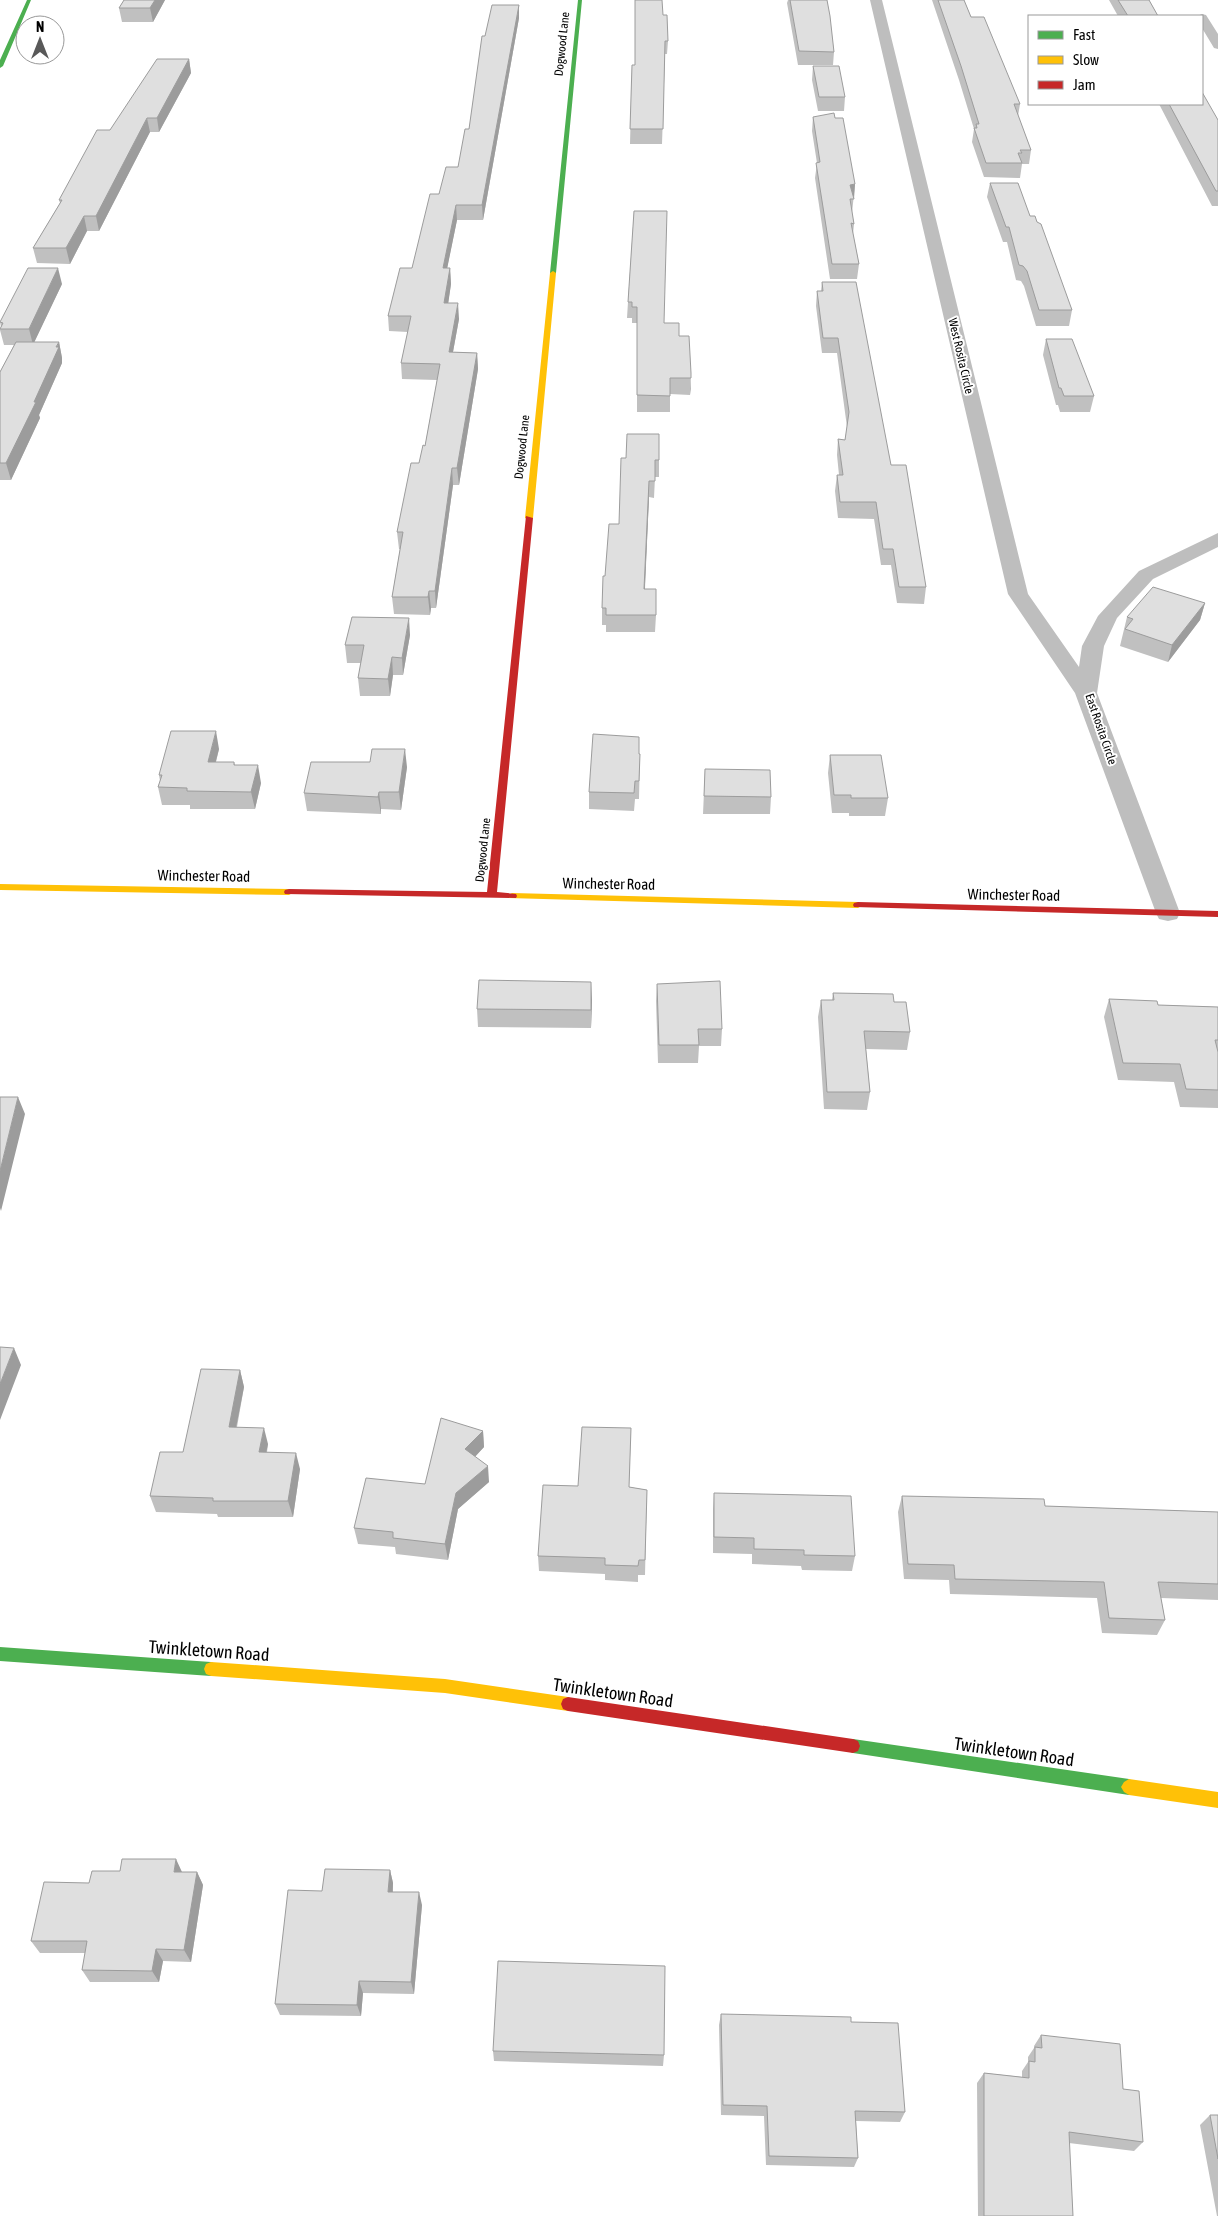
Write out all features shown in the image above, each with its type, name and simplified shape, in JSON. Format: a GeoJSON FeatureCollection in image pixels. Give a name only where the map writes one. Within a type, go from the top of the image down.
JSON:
{"type":"FeatureCollection","features":[{"type":"Feature","properties":{"kind":"street"},"geometry":{"type":"LineString","coordinates":[[0,66],[28,0]]}},
{"type":"Feature","properties":{"kind":"street","name":"Dogwood Lane"},"geometry":{"type":"LineString","coordinates":[[492,896],[580,0]]}},
{"type":"Feature","properties":{"kind":"street","name":"West Rosita Circle"},"geometry":{"type":"LineString","coordinates":[[876,0],[1018,594],[1086,693]]}},
{"type":"Feature","properties":{"kind":"street"},"geometry":{"type":"LineString","coordinates":[[1194,5],[1200,15]]}},
{"type":"Feature","properties":{"kind":"street"},"geometry":{"type":"LineString","coordinates":[[1203,20],[1218,44]]}},
{"type":"Feature","properties":{"kind":"street","name":"East Rosita Circle"},"geometry":{"type":"LineString","coordinates":[[1168,913],[1086,693],[1093,646],[1108,616],[1146,575],[1218,539]]}},
{"type":"Feature","properties":{"kind":"street","name":"Winchester Road"},"geometry":{"type":"LineString","coordinates":[[0,887],[492,896],[1218,914]]}},
{"type":"Feature","properties":{"kind":"street","name":"Twinkletown Road"},"geometry":{"type":"LineString","coordinates":[[0,1654],[445,1686],[1218,1800]]}},
{"type":"Feature","properties":{"kind":"building"},"geometry":{"type":"Polygon","coordinates":[[[124,0],[155,0],[150,8],[119,8],[124,0]]]}},
{"type":"Feature","properties":{"kind":"building"},"geometry":{"type":"Polygon","coordinates":[[[635,0],[662,0],[663,15],[667,15],[668,41],[665,41],[663,129],[630,129],[632,65],[635,65],[635,0]]]}},
{"type":"Feature","properties":{"kind":"building"},"geometry":{"type":"Polygon","coordinates":[[[790,0],[827,0],[834,52],[799,51],[790,0]]]}},
{"type":"Feature","properties":{"kind":"building"},"geometry":{"type":"Polygon","coordinates":[[[938,0],[964,0],[971,17],[984,17],[1020,104],[1014,104],[1031,150],[1020,150],[1022,153],[1018,153],[1022,163],[986,163],[974,128],[977,128],[976,124],[979,124],[938,0]]]}},
{"type":"Feature","properties":{"kind":"building"},"geometry":{"type":"Polygon","coordinates":[[[1118,0],[1149,0],[1157,15],[1127,15],[1118,0]]]}},
{"type":"Feature","properties":{"kind":"building"},"geometry":{"type":"Polygon","coordinates":[[[492,5],[519,5],[482,205],[456,205],[443,268],[450,268],[444,303],[458,303],[449,352],[477,353],[457,468],[452,468],[435,591],[429,591],[428,597],[392,597],[403,532],[397,532],[411,463],[419,463],[423,445],[425,446],[440,364],[401,363],[411,316],[388,316],[400,268],[412,268],[430,194],[439,194],[446,167],[458,167],[465,129],[469,129],[482,36],[485,36],[492,5]]]}},
{"type":"Feature","properties":{"kind":"building"},"geometry":{"type":"Polygon","coordinates":[[[157,59],[189,59],[157,118],[147,118],[96,216],[84,216],[66,248],[33,248],[62,200],[59,200],[97,130],[110,130],[157,59]]]}},
{"type":"Feature","properties":{"kind":"building"},"geometry":{"type":"Polygon","coordinates":[[[813,66],[839,66],[845,97],[819,97],[813,66]]]}},
{"type":"Feature","properties":{"kind":"building"},"geometry":{"type":"Polygon","coordinates":[[[1203,94],[1218,120],[1218,191],[1216,191],[1170,105],[1203,105],[1203,94]]]}},
{"type":"Feature","properties":{"kind":"building"},"geometry":{"type":"Polygon","coordinates":[[[834,113],[835,118],[843,118],[855,184],[850,185],[854,199],[850,199],[854,224],[851,223],[859,264],[832,264],[816,163],[820,162],[813,117],[834,113]]]}},
{"type":"Feature","properties":{"kind":"building"},"geometry":{"type":"Polygon","coordinates":[[[990,183],[1018,183],[1030,216],[1035,216],[1037,222],[1041,224],[1072,310],[1039,310],[1027,271],[1023,266],[1019,265],[1009,227],[1006,227],[990,183]]]}},
{"type":"Feature","properties":{"kind":"building"},"geometry":{"type":"Polygon","coordinates":[[[634,211],[667,211],[664,323],[679,323],[679,336],[689,336],[691,373],[691,378],[670,378],[670,396],[637,395],[637,307],[632,307],[632,302],[628,302],[634,211]]]}},
{"type":"Feature","properties":{"kind":"building"},"geometry":{"type":"Polygon","coordinates":[[[28,268],[58,268],[29,329],[0,329],[3,323],[0,322],[28,268]]]}},
{"type":"Feature","properties":{"kind":"building"},"geometry":{"type":"Polygon","coordinates":[[[822,282],[856,282],[891,465],[906,465],[926,587],[899,587],[893,549],[883,549],[876,502],[840,502],[837,475],[843,475],[838,439],[845,440],[849,412],[838,338],[823,338],[817,291],[823,291],[822,282]]]}},
{"type":"Feature","properties":{"kind":"building"},"geometry":{"type":"Polygon","coordinates":[[[1046,339],[1072,339],[1094,396],[1064,396],[1061,388],[1059,388],[1046,339]]]}},
{"type":"Feature","properties":{"kind":"building"},"geometry":{"type":"Polygon","coordinates":[[[16,342],[59,342],[56,347],[59,347],[34,402],[36,402],[6,463],[0,463],[0,372],[16,342]]]}},
{"type":"Feature","properties":{"kind":"building"},"geometry":{"type":"Polygon","coordinates":[[[627,434],[659,434],[659,460],[655,460],[655,481],[649,481],[644,589],[656,589],[656,615],[606,615],[606,608],[602,608],[603,576],[605,576],[609,524],[619,524],[621,458],[626,458],[627,434]]]}},
{"type":"Feature","properties":{"kind":"building"},"geometry":{"type":"Polygon","coordinates":[[[1153,587],[1205,603],[1172,645],[1125,629],[1133,619],[1127,617],[1153,587]]]}},
{"type":"Feature","properties":{"kind":"building"},"geometry":{"type":"Polygon","coordinates":[[[352,617],[409,618],[402,658],[392,657],[388,679],[358,678],[364,645],[345,645],[352,617]]]}},
{"type":"Feature","properties":{"kind":"building"},"geometry":{"type":"Polygon","coordinates":[[[171,731],[216,731],[208,762],[234,762],[234,765],[258,765],[251,792],[187,791],[187,788],[158,787],[162,775],[159,775],[171,731]]]}},
{"type":"Feature","properties":{"kind":"building"},"geometry":{"type":"Polygon","coordinates":[[[593,734],[639,737],[639,781],[635,781],[634,793],[589,792],[593,734]]]}},
{"type":"Feature","properties":{"kind":"building"},"geometry":{"type":"Polygon","coordinates":[[[372,749],[405,749],[399,792],[379,792],[378,797],[304,793],[311,762],[370,762],[372,749]]]}},
{"type":"Feature","properties":{"kind":"building"},"geometry":{"type":"Polygon","coordinates":[[[830,755],[881,755],[888,798],[851,798],[851,795],[834,795],[830,755]]]}},
{"type":"Feature","properties":{"kind":"building"},"geometry":{"type":"Polygon","coordinates":[[[705,769],[770,770],[771,797],[704,796],[705,769]]]}},
{"type":"Feature","properties":{"kind":"building"},"geometry":{"type":"Polygon","coordinates":[[[479,980],[591,982],[591,1010],[477,1009],[479,980]]]}},
{"type":"Feature","properties":{"kind":"building"},"geometry":{"type":"Polygon","coordinates":[[[720,981],[722,1029],[698,1029],[699,1045],[659,1045],[657,984],[720,981]]]}},
{"type":"Feature","properties":{"kind":"building"},"geometry":{"type":"Polygon","coordinates":[[[833,993],[893,994],[894,1002],[906,1002],[910,1032],[864,1031],[870,1092],[827,1092],[821,1000],[834,1000],[833,993]]]}},
{"type":"Feature","properties":{"kind":"building"},"geometry":{"type":"Polygon","coordinates":[[[1109,999],[1157,1001],[1158,1005],[1218,1007],[1218,1040],[1215,1040],[1218,1052],[1218,1090],[1186,1089],[1180,1064],[1123,1063],[1109,999]]]}},
{"type":"Feature","properties":{"kind":"building"},"geometry":{"type":"Polygon","coordinates":[[[0,1097],[18,1097],[0,1171],[0,1097]]]}},
{"type":"Feature","properties":{"kind":"building"},"geometry":{"type":"Polygon","coordinates":[[[0,1347],[14,1348],[0,1384],[0,1347]]]}},
{"type":"Feature","properties":{"kind":"building"},"geometry":{"type":"Polygon","coordinates":[[[201,1369],[240,1370],[229,1427],[264,1428],[259,1452],[296,1453],[288,1501],[213,1501],[213,1498],[150,1496],[160,1452],[183,1452],[201,1369]]]}},
{"type":"Feature","properties":{"kind":"building"},"geometry":{"type":"Polygon","coordinates":[[[441,1418],[483,1431],[465,1449],[488,1466],[456,1493],[445,1544],[393,1538],[393,1532],[354,1528],[366,1478],[425,1484],[441,1418]]]}},
{"type":"Feature","properties":{"kind":"building"},"geometry":{"type":"Polygon","coordinates":[[[582,1427],[631,1428],[629,1487],[647,1490],[645,1560],[639,1560],[638,1566],[605,1565],[605,1558],[538,1556],[543,1485],[578,1486],[582,1427]]]}},
{"type":"Feature","properties":{"kind":"building"},"geometry":{"type":"Polygon","coordinates":[[[714,1493],[851,1496],[855,1556],[804,1555],[804,1550],[754,1549],[754,1538],[714,1537],[714,1493]]]}},
{"type":"Feature","properties":{"kind":"building"},"geometry":{"type":"Polygon","coordinates":[[[902,1496],[1044,1499],[1045,1506],[1218,1512],[1218,1584],[1158,1582],[1165,1620],[1109,1618],[1104,1582],[955,1579],[954,1565],[908,1564],[902,1496]]]}},
{"type":"Feature","properties":{"kind":"building"},"geometry":{"type":"Polygon","coordinates":[[[122,1859],[176,1859],[174,1872],[197,1872],[184,1950],[156,1949],[152,1971],[82,1970],[87,1941],[31,1941],[44,1882],[89,1883],[92,1871],[120,1871],[122,1859]]]}},
{"type":"Feature","properties":{"kind":"building"},"geometry":{"type":"Polygon","coordinates":[[[325,1869],[390,1870],[388,1892],[419,1892],[411,1982],[359,1981],[357,2005],[275,2004],[288,1890],[322,1891],[325,1869]]]}},
{"type":"Feature","properties":{"kind":"building"},"geometry":{"type":"Polygon","coordinates":[[[498,1961],[665,1966],[664,2055],[493,2051],[498,1961]]]}},
{"type":"Feature","properties":{"kind":"building"},"geometry":{"type":"Polygon","coordinates":[[[721,2014],[851,2017],[851,2022],[898,2023],[905,2112],[855,2111],[858,2158],[769,2156],[767,2106],[723,2105],[721,2014]]]}},
{"type":"Feature","properties":{"kind":"building"},"geometry":{"type":"Polygon","coordinates":[[[1041,2035],[1120,2044],[1123,2089],[1139,2091],[1143,2142],[1069,2132],[1073,2216],[984,2216],[984,2073],[1029,2078],[1029,2061],[1035,2062],[1035,2047],[1042,2048],[1041,2035]]]}},
{"type":"Feature","properties":{"kind":"building"},"geometry":{"type":"Polygon","coordinates":[[[1210,2115],[1218,2115],[1218,2159],[1210,2115]]]}},
{"type":"Feature","properties":{"kind":"traffic: fast"},"geometry":{"type":"LineString","coordinates":[[0,66],[29,0]]}},
{"type":"Feature","properties":{"kind":"traffic: fast"},"geometry":{"type":"LineString","coordinates":[[553,273],[580,0]]}},
{"type":"Feature","properties":{"kind":"traffic: fast"},"geometry":{"type":"LineString","coordinates":[[0,1654],[211,1669]]}},
{"type":"Feature","properties":{"kind":"traffic: fast"},"geometry":{"type":"LineString","coordinates":[[853,1746],[1129,1787]]}},
{"type":"Feature","properties":{"kind":"traffic: slow"},"geometry":{"type":"LineString","coordinates":[[529,518],[553,273]]}},
{"type":"Feature","properties":{"kind":"traffic: slow"},"geometry":{"type":"LineString","coordinates":[[0,887],[289,892]]}},
{"type":"Feature","properties":{"kind":"traffic: slow"},"geometry":{"type":"LineString","coordinates":[[512,896],[858,905]]}},
{"type":"Feature","properties":{"kind":"traffic: slow"},"geometry":{"type":"LineString","coordinates":[[211,1669],[445,1686],[568,1704]]}},
{"type":"Feature","properties":{"kind":"traffic: slow"},"geometry":{"type":"LineString","coordinates":[[1129,1787],[1218,1800]]}},
{"type":"Feature","properties":{"kind":"traffic: jam"},"geometry":{"type":"LineString","coordinates":[[492,896],[529,518]]}},
{"type":"Feature","properties":{"kind":"traffic: jam"},"geometry":{"type":"LineString","coordinates":[[289,892],[512,896]]}},
{"type":"Feature","properties":{"kind":"traffic: jam"},"geometry":{"type":"LineString","coordinates":[[858,905],[1218,914]]}},
{"type":"Feature","properties":{"kind":"traffic: jam"},"geometry":{"type":"LineString","coordinates":[[568,1704],[853,1746]]}}]}
